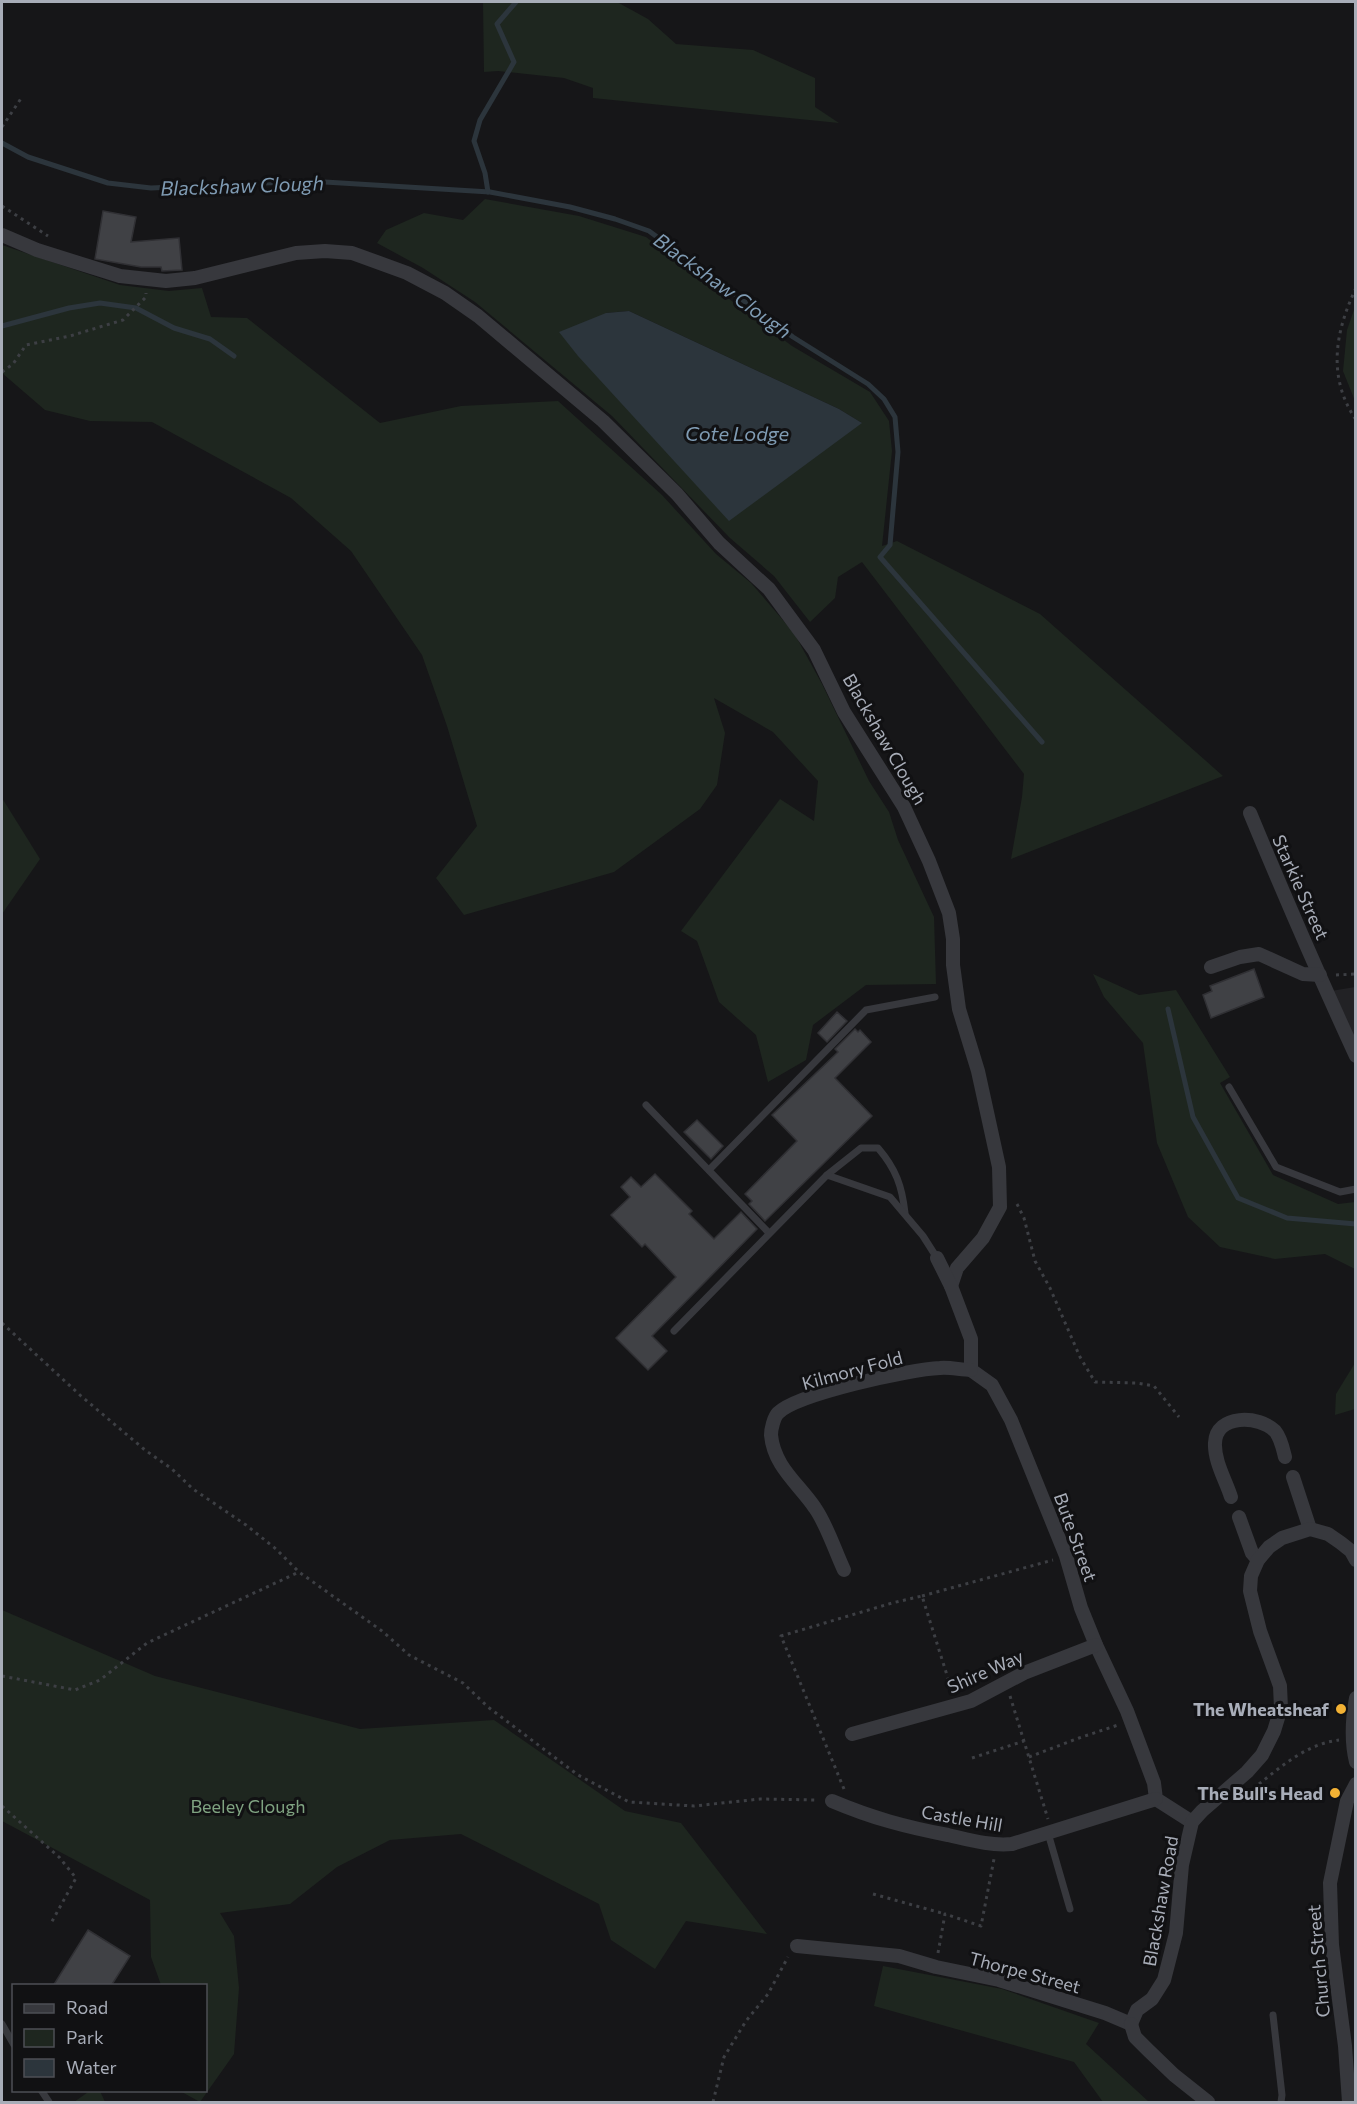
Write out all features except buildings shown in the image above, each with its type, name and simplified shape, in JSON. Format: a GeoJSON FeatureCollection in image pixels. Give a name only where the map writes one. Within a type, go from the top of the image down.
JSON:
{"type":"FeatureCollection","features":[{"type":"Feature","properties":{"kind":"street","name":"Blackshaw Clough"},"geometry":{"type":"LineString","coordinates":[[2,235],[120,276],[166,281],[195,278],[296,253],[324,251],[352,253],[407,273],[445,293],[478,316],[603,421],[677,494],[719,543],[769,589],[814,650],[844,712],[903,807],[925,852],[949,913],[958,1009],[978,1071],[999,1167],[1000,1207],[983,1238],[957,1268],[951,1286]]}},
{"type":"Feature","properties":{"kind":"street","name":"Starkie Street"},"geometry":{"type":"LineString","coordinates":[[1250,813],[1356,1056]]}},
{"type":"Feature","properties":{"kind":"street"},"geometry":{"type":"LineString","coordinates":[[1211,967],[1240,957],[1259,954],[1303,974],[1320,975]]}},
{"type":"Feature","properties":{"kind":"street"},"geometry":{"type":"LineString","coordinates":[[937,1258],[951,1286],[971,1339],[971,1371]]}},
{"type":"Feature","properties":{"kind":"street","name":"Kilmory Fold"},"geometry":{"type":"LineString","coordinates":[[844,1570],[816,1508],[790,1479],[777,1454],[771,1433],[777,1414],[790,1405],[874,1379],[940,1368],[971,1371]]}},
{"type":"Feature","properties":{"kind":"street","name":"Bute Street"},"geometry":{"type":"LineString","coordinates":[[971,1371],[992,1385],[1011,1420],[1066,1556],[1081,1608],[1131,1721],[1154,1783],[1156,1799]]}},
{"type":"Feature","properties":{"kind":"street"},"geometry":{"type":"LineString","coordinates":[[1231,1497],[1216,1454],[1214,1441],[1219,1431],[1228,1422],[1239,1419],[1268,1426],[1278,1436],[1285,1457]]}},
{"type":"Feature","properties":{"kind":"street"},"geometry":{"type":"LineString","coordinates":[[1293,1478],[1310,1529]]}},
{"type":"Feature","properties":{"kind":"street"},"geometry":{"type":"LineString","coordinates":[[1239,1517],[1252,1552],[1258,1560],[1269,1547],[1282,1538],[1310,1529],[1328,1534],[1351,1551],[1356,1560]]}},
{"type":"Feature","properties":{"kind":"street","name":"Blackshaw Road"},"geometry":{"type":"LineString","coordinates":[[1131,2024],[1137,2010],[1152,1999],[1164,1980],[1176,1933],[1182,1865],[1192,1822],[1247,1772],[1262,1755],[1274,1731],[1281,1708],[1280,1686],[1260,1631],[1250,1591],[1251,1576],[1258,1560]]}},
{"type":"Feature","properties":{"kind":"street","name":"Shire Way"},"geometry":{"type":"LineString","coordinates":[[852,1734],[971,1701],[1024,1673],[1096,1645]]}},
{"type":"Feature","properties":{"kind":"street"},"geometry":{"type":"LineString","coordinates":[[1356,1698],[1352,1742],[1356,1762]]}},
{"type":"Feature","properties":{"kind":"street","name":"Church Street"},"geometry":{"type":"LineString","coordinates":[[1349,2103],[1345,2046],[1332,1945],[1330,1883],[1347,1801],[1356,1784]]}},
{"type":"Feature","properties":{"kind":"street"},"geometry":{"type":"LineString","coordinates":[[1156,1799],[1192,1822]]}},
{"type":"Feature","properties":{"kind":"street","name":"Castle Hill"},"geometry":{"type":"LineString","coordinates":[[832,1801],[899,1826],[995,1845],[1012,1844],[1156,1799]]}},
{"type":"Feature","properties":{"kind":"street","name":"Thorpe Street"},"geometry":{"type":"LineString","coordinates":[[796,1946],[899,1956],[936,1967],[999,1980],[1105,2013],[1131,2024]]}},
{"type":"Feature","properties":{"kind":"street"},"geometry":{"type":"LineString","coordinates":[[1131,2024],[1135,2037],[1174,2075],[1208,2103]]}},
{"type":"Feature","properties":{"kind":"lane"},"geometry":{"type":"LineString","coordinates":[[709,1170],[866,1010],[935,997]]}},
{"type":"Feature","properties":{"kind":"lane"},"geometry":{"type":"LineString","coordinates":[[1229,1087],[1276,1167],[1340,1192],[1356,1189]]}},
{"type":"Feature","properties":{"kind":"lane"},"geometry":{"type":"LineString","coordinates":[[646,1104],[770,1233]]}},
{"type":"Feature","properties":{"kind":"lane"},"geometry":{"type":"LineString","coordinates":[[674,1331],[827,1175],[861,1148],[878,1148],[893,1165],[903,1197],[905,1214]]}},
{"type":"Feature","properties":{"kind":"lane"},"geometry":{"type":"LineString","coordinates":[[827,1175],[890,1197],[923,1236],[937,1258]]}},
{"type":"Feature","properties":{"kind":"lane"},"geometry":{"type":"LineString","coordinates":[[1050,1833],[1070,1909]]}},
{"type":"Feature","properties":{"kind":"lane"},"geometry":{"type":"LineString","coordinates":[[1273,2015],[1281,2103]]}},
{"type":"Feature","properties":{"kind":"lane"},"geometry":{"type":"LineString","coordinates":[[2,2024],[12,2042]]}},
{"type":"Feature","properties":{"kind":"path"},"geometry":{"type":"LineString","coordinates":[[2,127],[22,97]]}},
{"type":"Feature","properties":{"kind":"path"},"geometry":{"type":"LineString","coordinates":[[2,206],[60,245],[63,258]]}},
{"type":"Feature","properties":{"kind":"path"},"geometry":{"type":"LineString","coordinates":[[2,372],[13,364],[26,345],[70,336],[123,320],[146,297],[148,279]]}},
{"type":"Feature","properties":{"kind":"path"},"geometry":{"type":"LineString","coordinates":[[1356,288],[1344,313],[1336,343],[1337,377],[1348,409],[1356,420]]}},
{"type":"Feature","properties":{"kind":"path"},"geometry":{"type":"LineString","coordinates":[[1014,1199],[1023,1218],[1035,1261],[1050,1288],[1080,1357],[1095,1382],[1137,1383],[1154,1386],[1179,1417]]}},
{"type":"Feature","properties":{"kind":"path"},"geometry":{"type":"LineString","coordinates":[[2,1323],[40,1360],[193,1489],[254,1531],[299,1572],[382,1631],[409,1655],[463,1683],[488,1707],[578,1775],[630,1802],[694,1806],[760,1799],[804,1798],[832,1801]]}},
{"type":"Feature","properties":{"kind":"path"},"geometry":{"type":"LineString","coordinates":[[853,1810],[781,1636],[1066,1556]]}},
{"type":"Feature","properties":{"kind":"path"},"geometry":{"type":"LineString","coordinates":[[2,1676],[75,1690],[100,1680],[147,1643],[299,1572]]}},
{"type":"Feature","properties":{"kind":"path"},"geometry":{"type":"LineString","coordinates":[[922,1596],[956,1704]]}},
{"type":"Feature","properties":{"kind":"path"},"geometry":{"type":"LineString","coordinates":[[1006,1682],[1050,1833]]}},
{"type":"Feature","properties":{"kind":"path"},"geometry":{"type":"LineString","coordinates":[[1029,1757],[1131,1721]]}},
{"type":"Feature","properties":{"kind":"path"},"geometry":{"type":"LineString","coordinates":[[972,1758],[1024,1741]]}},
{"type":"Feature","properties":{"kind":"path"},"geometry":{"type":"LineString","coordinates":[[1253,1789],[1287,1761],[1310,1748],[1328,1742],[1352,1742]]}},
{"type":"Feature","properties":{"kind":"path"},"geometry":{"type":"LineString","coordinates":[[2,1806],[59,1857],[76,1878],[50,1925]]}},
{"type":"Feature","properties":{"kind":"path"},"geometry":{"type":"LineString","coordinates":[[873,1894],[981,1926],[994,1864],[995,1845]]}},
{"type":"Feature","properties":{"kind":"path"},"geometry":{"type":"LineString","coordinates":[[936,1967],[945,1914]]}},
{"type":"Feature","properties":{"kind":"path"},"geometry":{"type":"LineString","coordinates":[[713,2103],[724,2057],[746,2021],[768,1994],[785,1961],[796,1946]]}},
{"type":"Feature","properties":{"kind":"shaded area"},"geometry":{"type":"Polygon","coordinates":[[[1355,987],[1355,1047],[1331,991],[1355,987]]]}},
{"type":"Feature","properties":{"kind":"green space"},"geometry":{"type":"Polygon","coordinates":[[[483,2],[617,2],[648,19],[676,44],[753,50],[815,78],[815,107],[839,123],[593,98],[593,88],[564,78],[498,71],[484,72],[483,2]]]}},
{"type":"Feature","properties":{"kind":"green space"},"geometry":{"type":"Polygon","coordinates":[[[485,199],[579,216],[646,237],[792,346],[870,392],[889,421],[892,451],[882,546],[897,541],[1040,614],[1223,776],[1011,859],[1024,774],[862,562],[838,577],[835,598],[810,622],[774,576],[730,538],[612,416],[475,302],[423,268],[377,243],[386,230],[424,213],[463,220],[485,199]],[[629,311],[606,313],[862,423],[839,409],[629,311]]]}},
{"type":"Feature","properties":{"kind":"green space"},"geometry":{"type":"Polygon","coordinates":[[[2,245],[120,285],[169,291],[202,288],[211,317],[247,318],[380,423],[461,406],[558,401],[662,495],[716,554],[751,583],[794,633],[822,684],[869,781],[889,812],[898,840],[934,917],[936,984],[866,985],[813,1025],[806,1060],[768,1082],[756,1035],[719,1002],[697,941],[681,931],[780,799],[814,821],[818,781],[773,732],[714,698],[725,733],[717,785],[700,809],[614,872],[464,915],[436,878],[477,826],[447,726],[422,655],[351,551],[291,498],[152,422],[90,421],[45,410],[2,373],[2,245]]]}},
{"type":"Feature","properties":{"kind":"green space"},"geometry":{"type":"Polygon","coordinates":[[[1355,307],[1355,401],[1343,371],[1347,330],[1355,307]]]}},
{"type":"Feature","properties":{"kind":"green space"},"geometry":{"type":"Polygon","coordinates":[[[2,798],[40,859],[2,914],[2,798]]]}},
{"type":"Feature","properties":{"kind":"green space"},"geometry":{"type":"Polygon","coordinates":[[[1093,974],[1139,995],[1176,990],[1230,1077],[1220,1083],[1273,1175],[1338,1204],[1355,1202],[1355,1269],[1325,1254],[1275,1259],[1220,1247],[1188,1217],[1157,1143],[1143,1043],[1104,997],[1093,974]]]}},
{"type":"Feature","properties":{"kind":"green space"},"geometry":{"type":"Polygon","coordinates":[[[1355,1363],[1355,1409],[1335,1415],[1336,1394],[1355,1363]]]}},
{"type":"Feature","properties":{"kind":"green space","name":"Beeley Clough"},"geometry":{"type":"Polygon","coordinates":[[[2,1610],[155,1676],[360,1729],[494,1720],[625,1811],[681,1823],[767,1934],[686,1921],[655,1969],[611,1940],[599,1904],[461,1834],[390,1840],[337,1867],[290,1904],[220,1913],[234,1936],[239,1988],[234,2054],[200,2102],[182,2092],[207,2092],[207,1984],[161,1984],[151,1957],[150,1900],[2,1821],[2,1610]]]}},
{"type":"Feature","properties":{"kind":"green space"},"geometry":{"type":"Polygon","coordinates":[[[883,1966],[1002,1989],[1099,2023],[1086,2044],[1149,2102],[1103,2102],[1074,2062],[874,2006],[883,1966]]]}},
{"type":"Feature","properties":{"kind":"green space"},"geometry":{"type":"Polygon","coordinates":[[[88,2092],[100,2092],[105,2102],[74,2102],[88,2092]]]}},
{"type":"Feature","properties":{"kind":"water","name":"Cote Lodge"},"geometry":{"type":"Polygon","coordinates":[[[629,311],[839,409],[862,423],[729,521],[578,356],[559,332],[606,313],[629,311]]]}},
{"type":"Feature","properties":{"kind":"waterway"},"geometry":{"type":"LineString","coordinates":[[488,192],[485,173],[474,141],[480,120],[514,62],[497,24],[516,2]]}},
{"type":"Feature","properties":{"kind":"waterway","name":"Blackshaw Clough"},"geometry":{"type":"LineString","coordinates":[[2,143],[28,157],[108,183],[151,188],[308,181],[490,192],[570,207],[649,231],[793,337],[868,384],[884,399],[895,417],[898,452],[890,545],[880,557],[1042,742]]}},
{"type":"Feature","properties":{"kind":"waterway"},"geometry":{"type":"LineString","coordinates":[[2,326],[69,308],[100,303],[136,308],[174,328],[210,339],[234,356]]}},
{"type":"Feature","properties":{"kind":"waterway","name":"Blackshaw Clough"},"geometry":{"type":"LineString","coordinates":[[1168,1009],[1193,1117],[1238,1198],[1287,1218],[1356,1224]]}},
{"type":"Feature","properties":{"kind":"place","name":"The Wheatsheaf"},"geometry":{"type":"Point","coordinates":[1341,1709]}},
{"type":"Feature","properties":{"kind":"place","name":"The Bull's Head"},"geometry":{"type":"Point","coordinates":[1335,1793]}}]}
